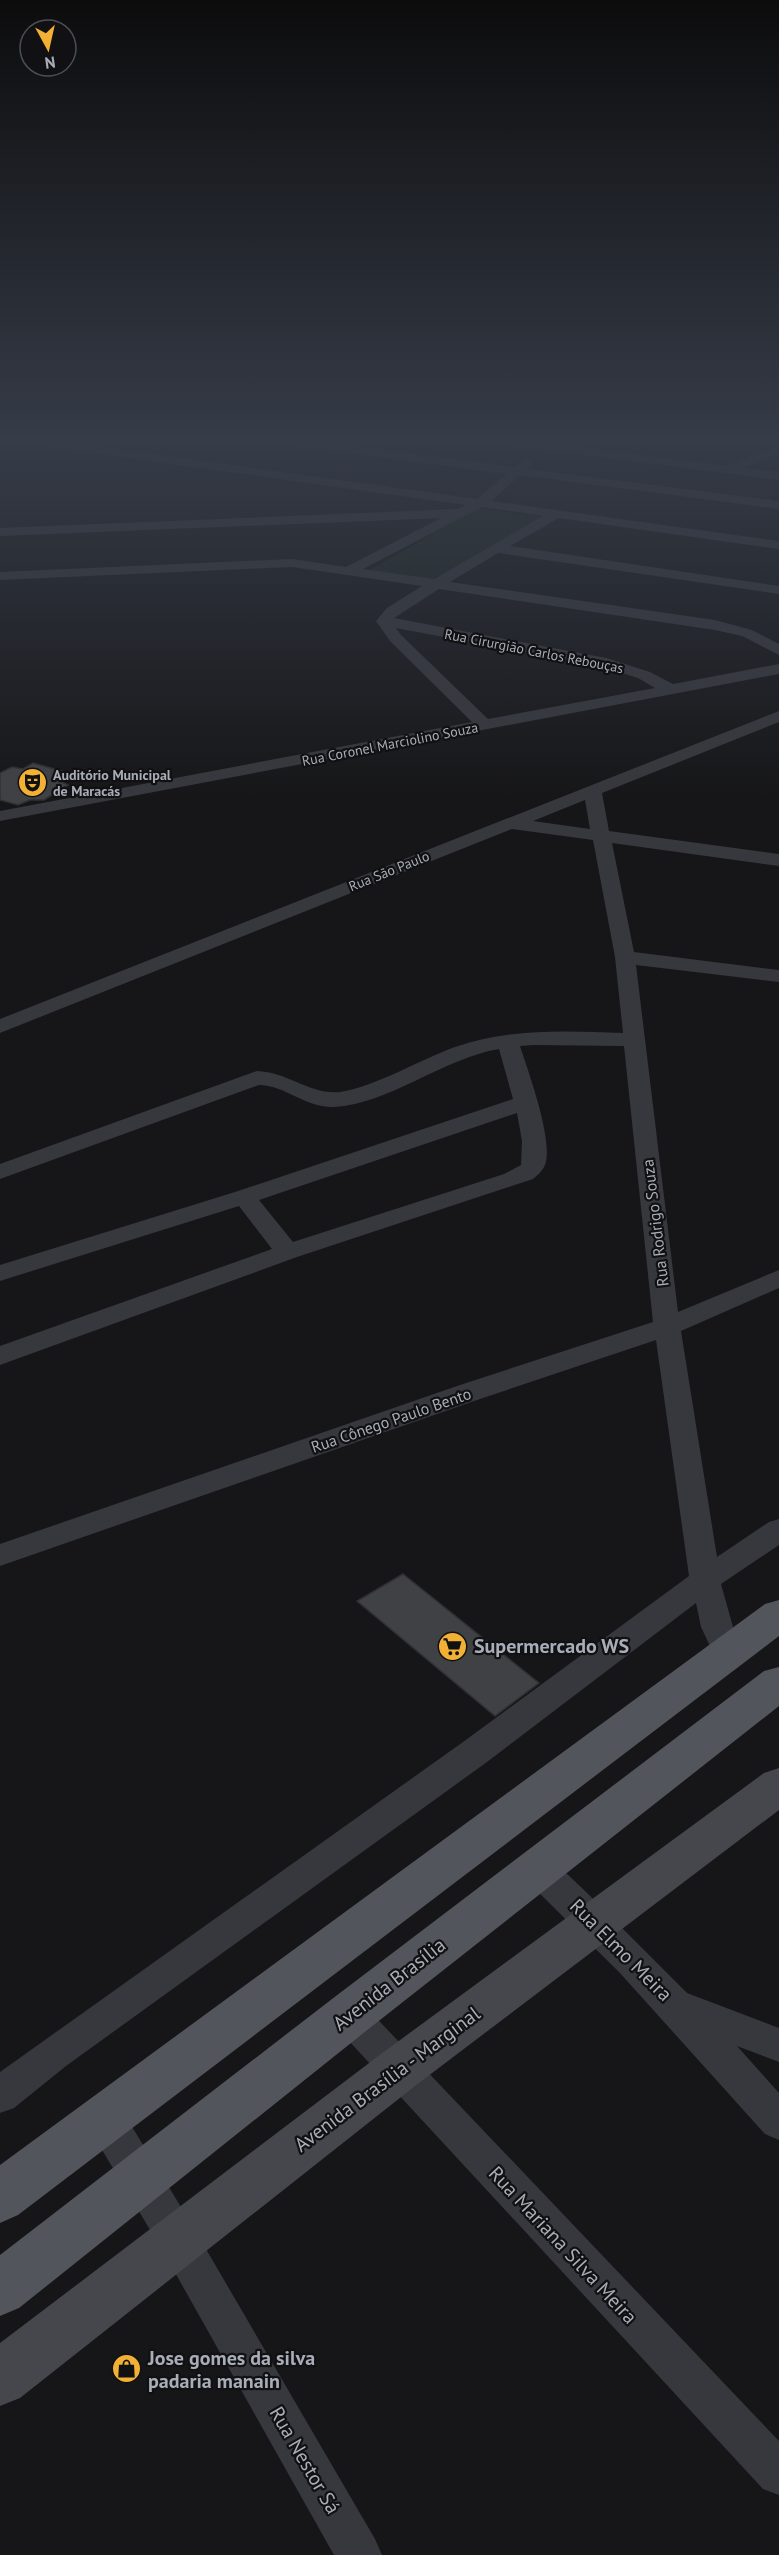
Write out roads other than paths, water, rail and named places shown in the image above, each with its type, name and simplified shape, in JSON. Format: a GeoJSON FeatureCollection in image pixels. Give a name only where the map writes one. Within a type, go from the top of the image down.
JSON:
{"type":"FeatureCollection","features":[{"type":"Feature","properties":{"kind":"main road"},"geometry":{"type":"LineString","coordinates":[[0,2197],[104,2117],[779,1615]]}},
{"type":"Feature","properties":{"kind":"main road","name":"Avenida Brasília"},"geometry":{"type":"LineString","coordinates":[[0,2289],[349,2015],[779,1683]]}},
{"type":"Feature","properties":{"kind":"street"},"geometry":{"type":"LineString","coordinates":[[348,572],[368,561]]}},
{"type":"Feature","properties":{"kind":"street"},"geometry":{"type":"LineString","coordinates":[[475,561],[392,611],[384,621],[395,638],[486,726]]}},
{"type":"Feature","properties":{"kind":"street"},"geometry":{"type":"LineString","coordinates":[[585,561],[779,590]]}},
{"type":"Feature","properties":{"kind":"street"},"geometry":{"type":"LineString","coordinates":[[0,576],[292,563],[715,625],[747,633],[779,650]]}},
{"type":"Feature","properties":{"kind":"street","name":"Rua Cirurgião Carlos Rebouças"},"geometry":{"type":"LineString","coordinates":[[384,621],[606,663],[644,675],[671,690]]}},
{"type":"Feature","properties":{"kind":"street","name":"Rua Coronel Marciolino Souza"},"geometry":{"type":"LineString","coordinates":[[0,816],[779,669]]}},
{"type":"Feature","properties":{"kind":"street","name":"Rua São Paulo"},"geometry":{"type":"LineString","coordinates":[[0,1027],[779,716]]}},
{"type":"Feature","properties":{"kind":"street","name":"Rua Rodrigo Souza"},"geometry":{"type":"LineString","coordinates":[[592,790],[625,957],[667,1327],[705,1580],[717,1627],[729,1652]]}},
{"type":"Feature","properties":{"kind":"street"},"geometry":{"type":"LineString","coordinates":[[508,823],[779,860]]}},
{"type":"Feature","properties":{"kind":"street"},"geometry":{"type":"LineString","coordinates":[[625,957],[779,976]]}},
{"type":"Feature","properties":{"kind":"street"},"geometry":{"type":"LineString","coordinates":[[0,1172],[249,1080],[273,1078],[311,1098],[334,1100],[363,1093],[477,1048],[508,1041],[538,1038],[634,1040]]}},
{"type":"Feature","properties":{"kind":"street"},"geometry":{"type":"LineString","coordinates":[[0,1356],[288,1252],[505,1182],[529,1171],[534,1164],[535,1154],[526,1102],[508,1041]]}},
{"type":"Feature","properties":{"kind":"street"},"geometry":{"type":"LineString","coordinates":[[0,1273],[244,1197],[526,1102]]}},
{"type":"Feature","properties":{"kind":"street"},"geometry":{"type":"LineString","coordinates":[[244,1197],[288,1252]]}},
{"type":"Feature","properties":{"kind":"street","name":"Rua Cônego Paulo Bento"},"geometry":{"type":"LineString","coordinates":[[0,1555],[470,1392],[667,1327],[779,1278]]}},
{"type":"Feature","properties":{"kind":"street"},"geometry":{"type":"LineString","coordinates":[[0,2095],[475,1752],[705,1580],[779,1530]]}},
{"type":"Feature","properties":{"kind":"street","name":"Avenida Brasília - Marginal"},"geometry":{"type":"LineString","coordinates":[[0,2378],[398,2070],[779,1786]]}},
{"type":"Feature","properties":{"kind":"street","name":"Rua Elmo Meira"},"geometry":{"type":"LineString","coordinates":[[538,1869],[596,1922],[678,2007],[779,2044]]}},
{"type":"Feature","properties":{"kind":"street"},"geometry":{"type":"LineString","coordinates":[[678,2007],[779,2121]]}},
{"type":"Feature","properties":{"kind":"street","name":"Rua Mariana Silva Meira"},"geometry":{"type":"LineString","coordinates":[[349,2015],[398,2070],[779,2473]]}},
{"type":"Feature","properties":{"kind":"street","name":"Rua Nestor Sá"},"geometry":{"type":"LineString","coordinates":[[104,2117],[178,2239],[359,2555]]}},
{"type":"Feature","properties":{"kind":"place","name":"Auditório Municipal de Maracás"},"geometry":{"type":"Point","coordinates":[32,783]}},
{"type":"Feature","properties":{"kind":"place","name":"Supermercado WS"},"geometry":{"type":"Point","coordinates":[453,1646]}},
{"type":"Feature","properties":{"kind":"place","name":"Jose gomes da silva padaria manain"},"geometry":{"type":"Point","coordinates":[127,2369]}}]}
